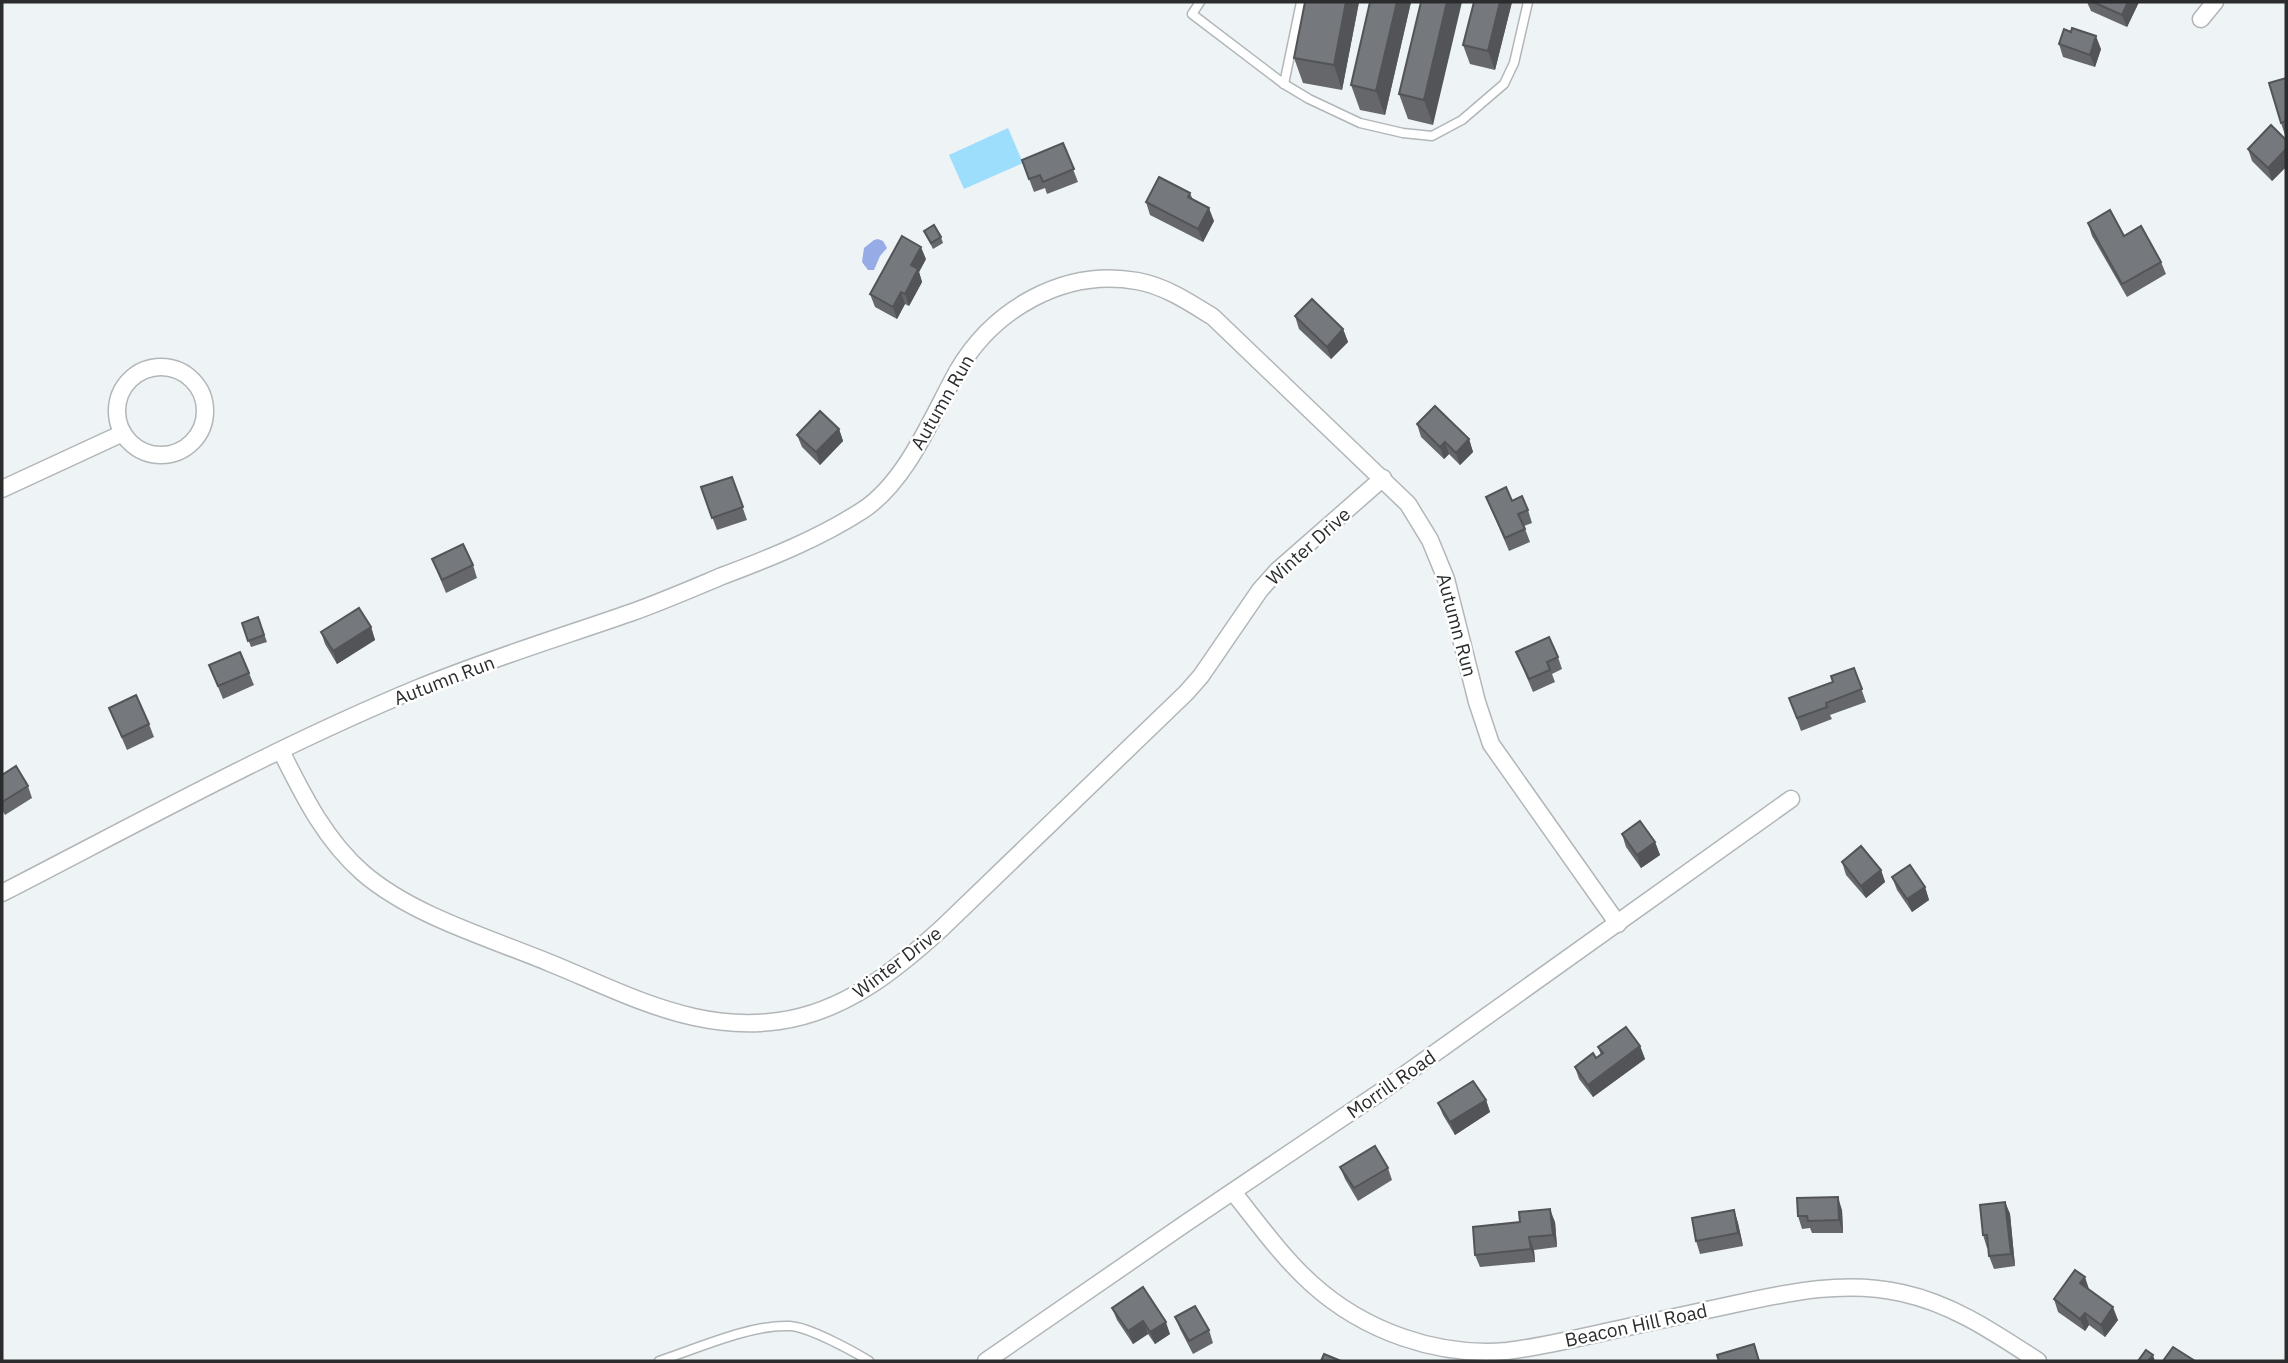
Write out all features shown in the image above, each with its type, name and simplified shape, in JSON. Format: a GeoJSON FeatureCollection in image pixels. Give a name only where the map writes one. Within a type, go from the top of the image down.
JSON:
{"type":"FeatureCollection","features":[{"type":"Feature","properties":{"kind":"street"},"geometry":{"type":"LineString","coordinates":[[2201,19],[2215,2]]}},
{"type":"Feature","properties":{"kind":"street","name":"Autumn Run"},"geometry":{"type":"LineString","coordinates":[[2,893],[281,751],[415,690],[635,611],[753,564],[830,529],[867,508],[897,477],[961,366],[985,332],[1018,305],[1056,287],[1096,278],[1138,281],[1177,295],[1213,317],[1408,504],[1430,540],[1446,579],[1477,702],[1491,744],[1618,924]]}},
{"type":"Feature","properties":{"kind":"street"},"geometry":{"type":"LineString","coordinates":[[163,367],[176,370],[198,387],[205,415],[201,430],[192,442],[180,450],[166,455],[151,454],[137,448],[123,433],[117,411],[119,397],[136,375],[163,367]]}},
{"type":"Feature","properties":{"kind":"street"},"geometry":{"type":"LineString","coordinates":[[2,489],[123,433]]}},
{"type":"Feature","properties":{"kind":"street","name":"Winter Drive"},"geometry":{"type":"LineString","coordinates":[[281,751],[309,807],[334,843],[364,874],[399,898],[438,917],[653,1005],[694,1017],[736,1023],[779,1021],[820,1012],[859,994],[910,957],[942,928],[1168,712],[1201,676],[1260,590],[1277,571],[1383,478]]}},
{"type":"Feature","properties":{"kind":"street","name":"Morrill Road"},"geometry":{"type":"LineString","coordinates":[[986,1361],[1379,1093],[1791,799]]}},
{"type":"Feature","properties":{"kind":"street","name":"Beacon Hill Road"},"geometry":{"type":"LineString","coordinates":[[1233,1192],[1283,1255],[1312,1285],[1346,1311],[1383,1330],[1422,1344],[1463,1351],[1505,1351],[1547,1345],[1816,1288],[1858,1287],[1901,1293],[1942,1304],[2038,1361]]}},
{"type":"Feature","properties":{"kind":"lane"},"geometry":{"type":"LineString","coordinates":[[1200,2],[1192,14],[1284,84],[1360,123],[1403,133],[1432,136],[1462,120],[1504,84],[1514,63],[1528,2]]}},
{"type":"Feature","properties":{"kind":"lane"},"geometry":{"type":"LineString","coordinates":[[1284,84],[1301,2]]}},
{"type":"Feature","properties":{"kind":"lane"},"geometry":{"type":"LineString","coordinates":[[659,1361],[675,1358],[736,1335],[793,1326],[844,1346],[869,1361]]}},
{"type":"Feature","properties":{"kind":"shaded area"},"geometry":{"type":"Polygon","coordinates":[[[1008,128],[1023,163],[964,189],[949,155],[1008,128]]]}},
{"type":"Feature","properties":{"kind":"shaded area"},"geometry":{"type":"Polygon","coordinates":[[[878,239],[883,241],[887,248],[874,270],[868,270],[862,262],[864,248],[878,239]]]}},
{"type":"Feature","properties":{"kind":"building"},"geometry":{"type":"Polygon","coordinates":[[[1305,2],[1346,2],[1334,65],[1294,58],[1305,2]]]}},
{"type":"Feature","properties":{"kind":"building"},"geometry":{"type":"Polygon","coordinates":[[[1370,2],[1397,2],[1376,91],[1351,85],[1370,2]]]}},
{"type":"Feature","properties":{"kind":"building"},"geometry":{"type":"Polygon","coordinates":[[[1421,2],[1447,2],[1424,100],[1399,94],[1421,2]]]}},
{"type":"Feature","properties":{"kind":"building"},"geometry":{"type":"Polygon","coordinates":[[[1474,2],[1500,2],[1488,51],[1463,45],[1474,2]]]}},
{"type":"Feature","properties":{"kind":"building"},"geometry":{"type":"Polygon","coordinates":[[[2093,2],[2128,2],[2122,15],[2093,2]]]}},
{"type":"Feature","properties":{"kind":"building"},"geometry":{"type":"Polygon","coordinates":[[[2072,28],[2096,36],[2090,55],[2059,44],[2064,29],[2071,32],[2072,28]]]}},
{"type":"Feature","properties":{"kind":"building"},"geometry":{"type":"Polygon","coordinates":[[[2286,78],[2286,121],[2281,123],[2269,83],[2286,78]]]}},
{"type":"Feature","properties":{"kind":"building"},"geometry":{"type":"Polygon","coordinates":[[[2271,125],[2286,140],[2286,149],[2268,168],[2248,149],[2271,125]]]}},
{"type":"Feature","properties":{"kind":"building"},"geometry":{"type":"Polygon","coordinates":[[[1063,143],[1074,169],[1043,182],[1040,175],[1029,179],[1022,160],[1063,143]]]}},
{"type":"Feature","properties":{"kind":"building"},"geometry":{"type":"Polygon","coordinates":[[[1159,177],[1190,193],[1188,197],[1209,208],[1198,229],[1146,202],[1159,177]]]}},
{"type":"Feature","properties":{"kind":"building"},"geometry":{"type":"Polygon","coordinates":[[[2110,210],[2124,236],[2141,226],[2161,262],[2122,284],[2088,223],[2110,210]]]}},
{"type":"Feature","properties":{"kind":"building"},"geometry":{"type":"Polygon","coordinates":[[[934,225],[941,237],[931,243],[924,231],[934,225]]]}},
{"type":"Feature","properties":{"kind":"building"},"geometry":{"type":"Polygon","coordinates":[[[902,236],[921,247],[911,265],[918,269],[905,294],[901,292],[893,307],[870,294],[902,236]]]}},
{"type":"Feature","properties":{"kind":"building"},"geometry":{"type":"Polygon","coordinates":[[[1312,299],[1343,329],[1327,347],[1295,316],[1312,299]]]}},
{"type":"Feature","properties":{"kind":"building"},"geometry":{"type":"Polygon","coordinates":[[[1435,406],[1469,439],[1456,453],[1445,442],[1440,447],[1417,424],[1435,406]]]}},
{"type":"Feature","properties":{"kind":"building"},"geometry":{"type":"Polygon","coordinates":[[[820,411],[839,429],[816,452],[797,435],[820,411]]]}},
{"type":"Feature","properties":{"kind":"building"},"geometry":{"type":"Polygon","coordinates":[[[732,477],[743,507],[712,518],[701,487],[732,477]]]}},
{"type":"Feature","properties":{"kind":"building"},"geometry":{"type":"Polygon","coordinates":[[[1506,487],[1512,501],[1522,496],[1528,510],[1518,514],[1525,529],[1505,538],[1486,497],[1506,487]]]}},
{"type":"Feature","properties":{"kind":"building"},"geometry":{"type":"Polygon","coordinates":[[[463,544],[473,565],[442,580],[432,559],[463,544]]]}},
{"type":"Feature","properties":{"kind":"building"},"geometry":{"type":"Polygon","coordinates":[[[359,608],[371,627],[333,651],[321,632],[359,608]]]}},
{"type":"Feature","properties":{"kind":"building"},"geometry":{"type":"Polygon","coordinates":[[[258,617],[264,635],[248,641],[242,623],[258,617]]]}},
{"type":"Feature","properties":{"kind":"building"},"geometry":{"type":"Polygon","coordinates":[[[1549,637],[1558,657],[1547,662],[1550,670],[1529,679],[1516,652],[1549,637]]]}},
{"type":"Feature","properties":{"kind":"building"},"geometry":{"type":"Polygon","coordinates":[[[240,652],[249,673],[218,686],[209,665],[240,652]]]}},
{"type":"Feature","properties":{"kind":"building"},"geometry":{"type":"Polygon","coordinates":[[[1854,668],[1862,689],[1826,703],[1827,707],[1797,718],[1789,698],[1833,682],[1831,676],[1854,668]]]}},
{"type":"Feature","properties":{"kind":"building"},"geometry":{"type":"Polygon","coordinates":[[[136,695],[149,724],[122,737],[109,708],[136,695]]]}},
{"type":"Feature","properties":{"kind":"building"},"geometry":{"type":"Polygon","coordinates":[[[16,766],[28,786],[2,802],[2,775],[16,766]]]}},
{"type":"Feature","properties":{"kind":"building"},"geometry":{"type":"Polygon","coordinates":[[[1640,821],[1655,842],[1637,855],[1622,834],[1640,821]]]}},
{"type":"Feature","properties":{"kind":"building"},"geometry":{"type":"Polygon","coordinates":[[[1861,846],[1881,870],[1861,886],[1842,862],[1861,846]]]}},
{"type":"Feature","properties":{"kind":"building"},"geometry":{"type":"Polygon","coordinates":[[[1910,865],[1925,887],[1907,899],[1892,877],[1910,865]]]}},
{"type":"Feature","properties":{"kind":"building"},"geometry":{"type":"Polygon","coordinates":[[[1626,1027],[1640,1046],[1588,1085],[1575,1067],[1593,1053],[1596,1058],[1603,1053],[1598,1047],[1626,1027]]]}},
{"type":"Feature","properties":{"kind":"building"},"geometry":{"type":"Polygon","coordinates":[[[1473,1081],[1486,1100],[1450,1122],[1438,1103],[1473,1081]]]}},
{"type":"Feature","properties":{"kind":"building"},"geometry":{"type":"Polygon","coordinates":[[[1375,1146],[1388,1168],[1354,1188],[1340,1167],[1375,1146]]]}},
{"type":"Feature","properties":{"kind":"building"},"geometry":{"type":"Polygon","coordinates":[[[1838,1197],[1839,1220],[1808,1221],[1807,1216],[1798,1216],[1797,1198],[1838,1197]]]}},
{"type":"Feature","properties":{"kind":"building"},"geometry":{"type":"Polygon","coordinates":[[[2005,1202],[2011,1254],[1989,1256],[1987,1235],[1983,1235],[1980,1205],[2005,1202]]]}},
{"type":"Feature","properties":{"kind":"building"},"geometry":{"type":"Polygon","coordinates":[[[1550,1209],[1553,1235],[1529,1237],[1531,1249],[1475,1255],[1473,1227],[1520,1222],[1519,1212],[1550,1209]]]}},
{"type":"Feature","properties":{"kind":"building"},"geometry":{"type":"Polygon","coordinates":[[[1734,1210],[1738,1233],[1696,1241],[1692,1218],[1734,1210]]]}},
{"type":"Feature","properties":{"kind":"building"},"geometry":{"type":"Polygon","coordinates":[[[2075,1270],[2085,1277],[2080,1283],[2113,1307],[2101,1325],[2085,1313],[2080,1319],[2054,1299],[2075,1270]]]}},
{"type":"Feature","properties":{"kind":"building"},"geometry":{"type":"Polygon","coordinates":[[[1143,1287],[1166,1322],[1150,1332],[1143,1321],[1128,1331],[1112,1308],[1143,1287]]]}},
{"type":"Feature","properties":{"kind":"building"},"geometry":{"type":"Polygon","coordinates":[[[1195,1306],[1209,1330],[1189,1341],[1175,1317],[1195,1306]]]}},
{"type":"Feature","properties":{"kind":"building"},"geometry":{"type":"Polygon","coordinates":[[[1754,1344],[1759,1361],[1719,1361],[1717,1355],[1754,1344]]]}},
{"type":"Feature","properties":{"kind":"building"},"geometry":{"type":"Polygon","coordinates":[[[2173,1347],[2195,1361],[2163,1361],[2173,1347]]]}},
{"type":"Feature","properties":{"kind":"building"},"geometry":{"type":"Polygon","coordinates":[[[2146,1350],[2153,1355],[2148,1361],[2138,1361],[2146,1350]]]}},
{"type":"Feature","properties":{"kind":"building"},"geometry":{"type":"Polygon","coordinates":[[[1324,1354],[1341,1361],[1321,1361],[1324,1354]]]}}]}
